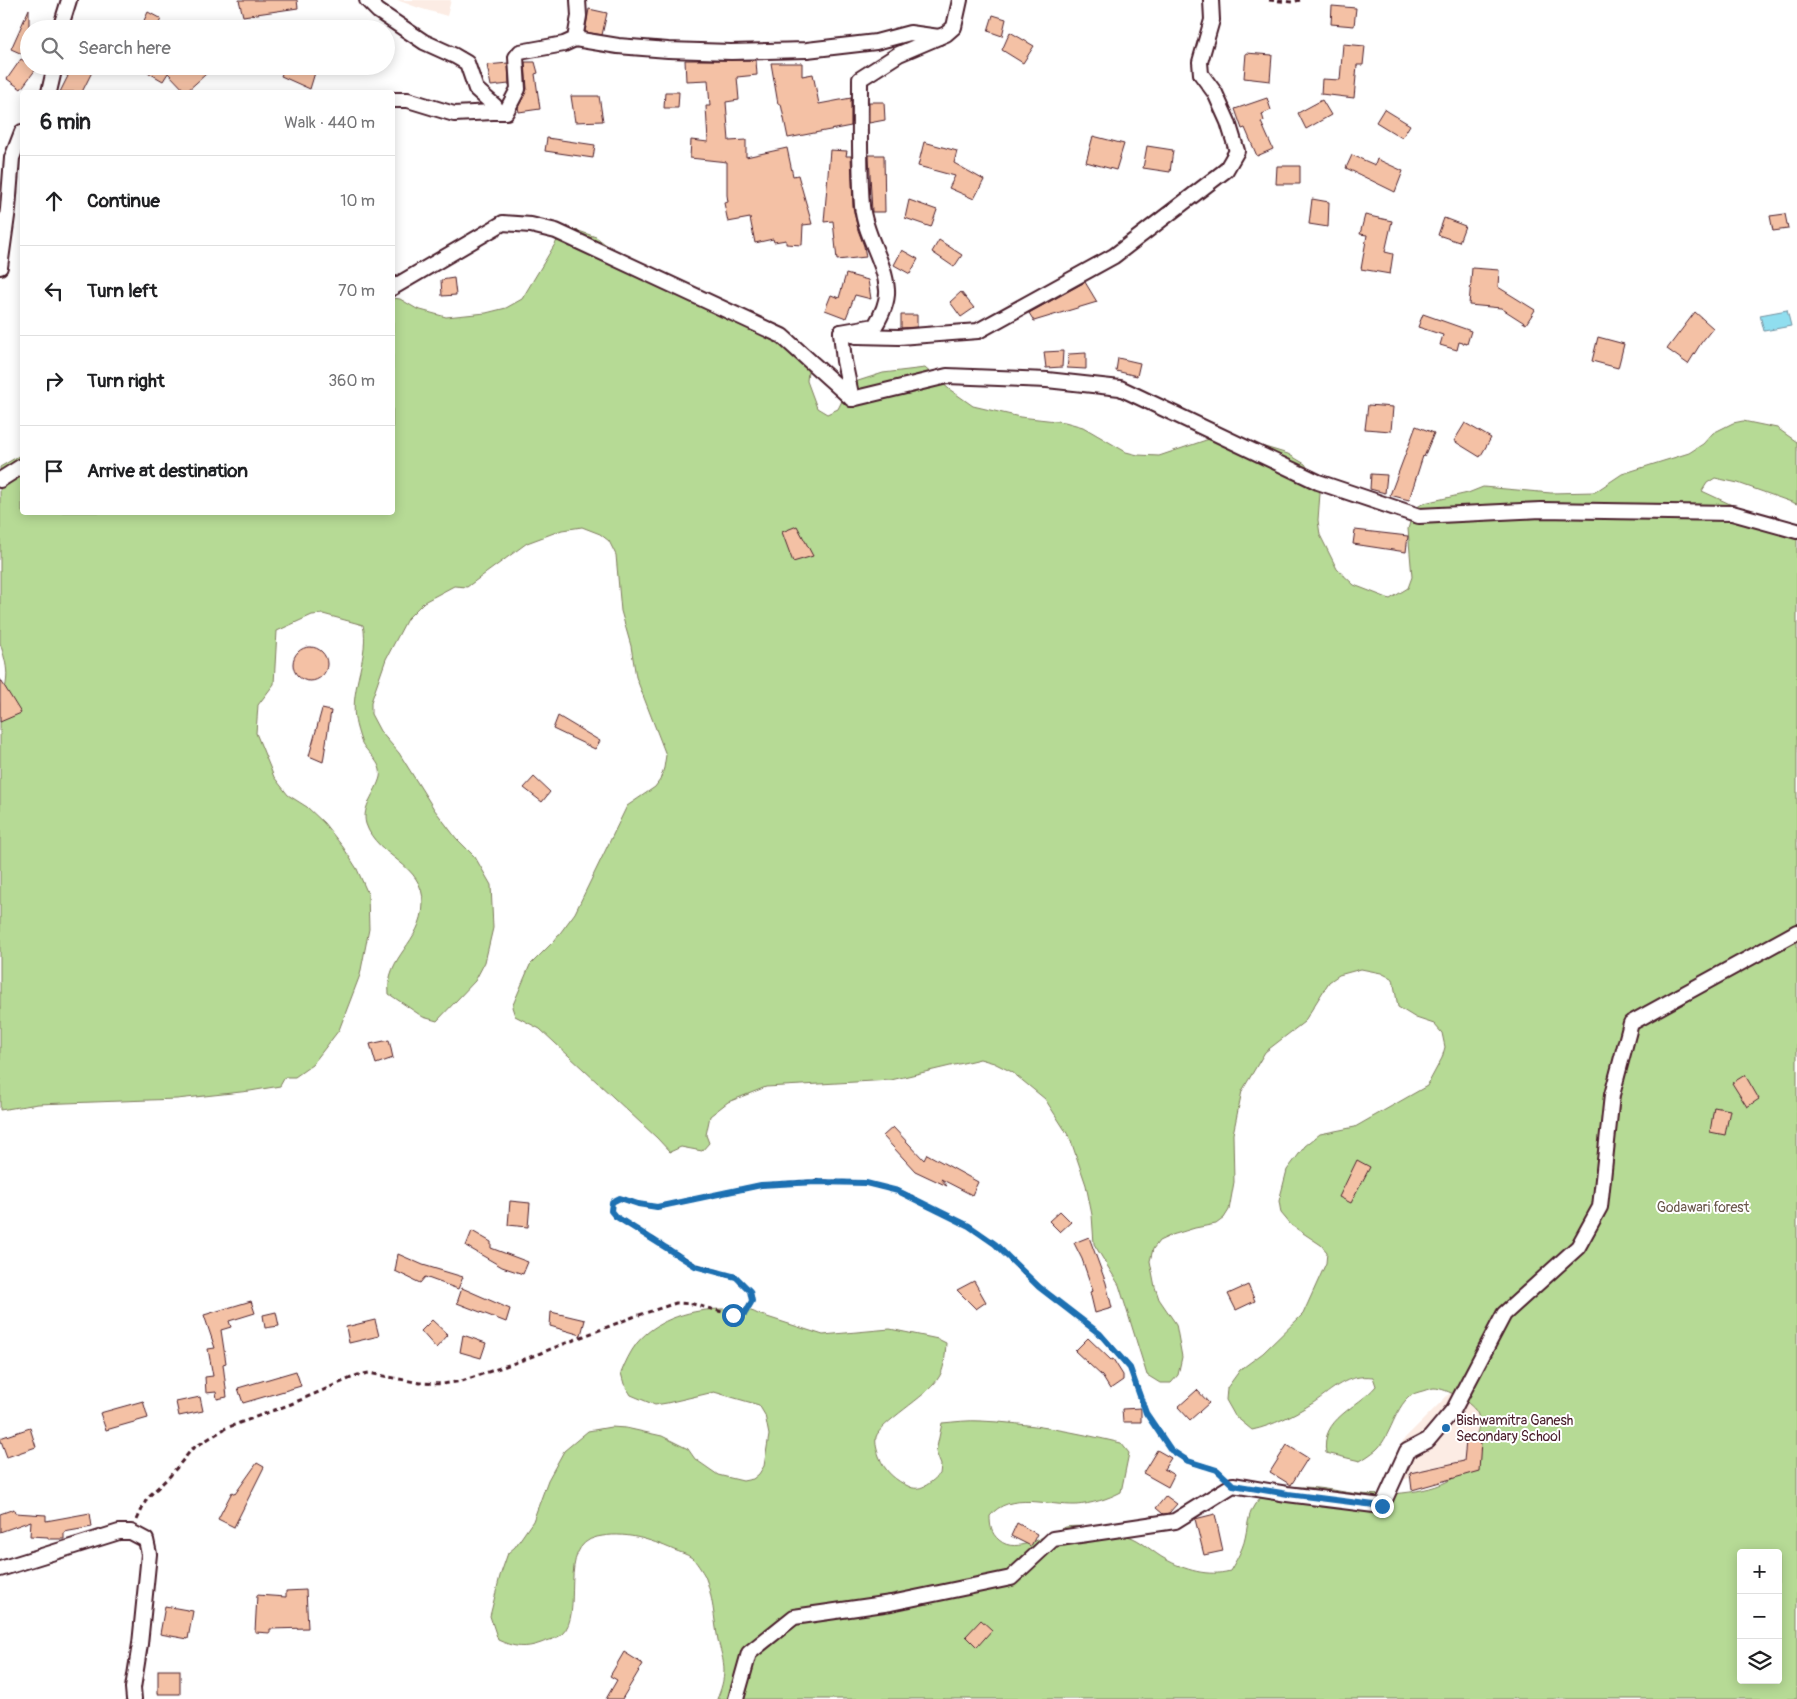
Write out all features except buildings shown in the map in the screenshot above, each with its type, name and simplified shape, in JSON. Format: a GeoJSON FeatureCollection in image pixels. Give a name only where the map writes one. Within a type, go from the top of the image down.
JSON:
{"type":"FeatureCollection","features":[{"type":"Feature","properties":{"kind":"street"},"geometry":{"type":"LineString","coordinates":[[63,20],[70,0]]}},
{"type":"Feature","properties":{"kind":"street"},"geometry":{"type":"LineString","coordinates":[[368,0],[378,11],[391,20]]}},
{"type":"Feature","properties":{"kind":"street"},"geometry":{"type":"LineString","coordinates":[[575,39],[579,16],[578,0]]}},
{"type":"Feature","properties":{"kind":"street"},"geometry":{"type":"LineString","coordinates":[[841,332],[875,326],[884,310],[888,292],[882,265],[870,237],[862,206],[860,79],[899,54],[940,37],[954,27],[960,0]]}},
{"type":"Feature","properties":{"kind":"street"},"geometry":{"type":"LineString","coordinates":[[841,332],[856,336],[899,337],[978,331],[1114,256],[1226,170],[1237,150],[1228,122],[1215,92],[1201,74],[1200,62],[1212,20],[1211,0]]}},
{"type":"Feature","properties":{"kind":"street"},"geometry":{"type":"LineString","coordinates":[[395,22],[424,42],[467,63],[476,89],[495,106],[492,112]]}},
{"type":"Feature","properties":{"kind":"street"},"geometry":{"type":"LineString","coordinates":[[395,100],[408,100],[454,114],[506,112],[518,89],[516,57],[520,52],[564,44],[575,39],[618,46],[681,51],[731,52],[806,50],[876,42],[910,33],[940,37]]}},
{"type":"Feature","properties":{"kind":"street"},"geometry":{"type":"LineString","coordinates":[[49,90],[53,75]]}},
{"type":"Feature","properties":{"kind":"street"},"geometry":{"type":"LineString","coordinates":[[0,268],[8,210],[12,158],[20,137]]}},
{"type":"Feature","properties":{"kind":"street"},"geometry":{"type":"LineString","coordinates":[[395,286],[503,223],[531,225],[556,232],[782,336],[852,399]]}},
{"type":"Feature","properties":{"kind":"street"},"geometry":{"type":"LineString","coordinates":[[841,332],[844,361],[852,399]]}},
{"type":"Feature","properties":{"kind":"street"},"geometry":{"type":"LineString","coordinates":[[852,399],[947,376],[1047,380],[1120,388],[1318,482],[1419,516],[1541,510],[1732,514],[1797,532]]}},
{"type":"Feature","properties":{"kind":"street"},"geometry":{"type":"LineString","coordinates":[[0,480],[20,467]]}},
{"type":"Feature","properties":{"kind":"street"},"geometry":{"type":"LineString","coordinates":[[736,1699],[749,1652],[794,1617],[891,1603],[1011,1578],[1053,1540],[1175,1521],[1233,1485],[1382,1506],[1407,1451],[1428,1440],[1454,1409],[1504,1314],[1578,1247],[1600,1207],[1612,1095],[1631,1023],[1797,932]]}},
{"type":"Feature","properties":{"kind":"street"},"geometry":{"type":"LineString","coordinates":[[0,1569],[119,1532],[132,1532],[146,1540],[149,1554],[140,1644],[133,1688],[134,1699]]}},
{"type":"Feature","properties":{"kind":"path"},"geometry":{"type":"LineString","coordinates":[[1269,0],[1292,2],[1300,0]]}},
{"type":"Feature","properties":{"kind":"path"},"geometry":{"type":"LineString","coordinates":[[132,1532],[147,1498],[170,1476],[192,1449],[226,1428],[291,1404],[358,1375],[369,1373],[420,1383],[443,1384],[462,1381],[676,1303],[693,1304],[733,1315],[745,1313],[752,1301],[750,1291],[736,1277],[695,1266],[653,1241],[615,1216],[611,1211],[612,1202],[620,1198],[638,1204],[657,1207],[761,1185],[816,1182],[866,1183],[898,1191],[969,1226],[995,1244],[1039,1287],[1100,1334],[1130,1368],[1146,1413],[1171,1450],[1188,1461],[1217,1470],[1233,1485]]}},
{"type":"Feature","properties":{"kind":"shaded area"},"geometry":{"type":"Polygon","coordinates":[[[397,0],[451,0],[447,16],[397,0]]]}},
{"type":"Feature","properties":{"kind":"shaded area","name":"Bishwamitra Ganesh Secondary School"},"geometry":{"type":"Polygon","coordinates":[[[1463,1380],[1478,1393],[1479,1418],[1474,1461],[1398,1481],[1396,1453],[1405,1438],[1463,1380]]]}},
{"type":"Feature","properties":{"kind":"green space","name":"Godawari forest"},"geometry":{"type":"Polygon","coordinates":[[[573,229],[596,237],[695,301],[768,322],[787,333],[808,371],[807,381],[817,408],[827,414],[838,409],[847,391],[858,381],[883,373],[925,368],[949,389],[973,406],[1020,417],[1065,422],[1083,427],[1126,452],[1138,455],[1159,456],[1215,437],[1228,436],[1288,454],[1305,464],[1318,484],[1320,493],[1318,520],[1320,535],[1337,569],[1354,585],[1390,599],[1408,588],[1412,577],[1408,529],[1414,509],[1424,503],[1468,493],[1483,487],[1551,493],[1595,492],[1622,474],[1689,453],[1703,444],[1713,433],[1733,423],[1743,421],[1777,428],[1797,442],[1797,504],[1738,483],[1715,478],[1707,483],[1702,491],[1760,518],[1797,527],[1797,1699],[717,1699],[723,1681],[724,1666],[710,1591],[704,1574],[694,1559],[685,1554],[646,1539],[617,1535],[597,1537],[585,1543],[577,1553],[574,1566],[571,1612],[568,1624],[560,1636],[524,1647],[514,1646],[498,1640],[490,1616],[508,1553],[515,1547],[533,1521],[548,1480],[564,1451],[588,1431],[611,1427],[626,1428],[662,1436],[688,1449],[695,1459],[718,1475],[743,1481],[753,1479],[764,1466],[769,1435],[765,1415],[759,1405],[714,1392],[655,1405],[631,1395],[624,1384],[621,1373],[632,1350],[645,1334],[666,1321],[688,1313],[712,1309],[742,1309],[823,1335],[890,1329],[938,1339],[946,1343],[945,1358],[940,1376],[924,1394],[886,1424],[876,1437],[879,1456],[884,1467],[891,1475],[910,1487],[919,1488],[934,1480],[940,1474],[941,1465],[936,1452],[942,1423],[976,1421],[1017,1424],[1121,1443],[1129,1453],[1121,1492],[1099,1501],[1076,1505],[1030,1501],[1008,1504],[998,1508],[990,1516],[994,1535],[1006,1544],[1014,1546],[1032,1542],[1066,1527],[1083,1526],[1133,1538],[1173,1563],[1205,1573],[1230,1571],[1242,1548],[1252,1509],[1264,1495],[1289,1487],[1319,1488],[1359,1494],[1382,1494],[1423,1490],[1436,1486],[1447,1482],[1458,1473],[1471,1450],[1479,1424],[1479,1417],[1475,1410],[1465,1401],[1445,1391],[1431,1388],[1411,1395],[1405,1401],[1382,1443],[1376,1450],[1360,1461],[1326,1453],[1326,1441],[1334,1422],[1376,1386],[1373,1377],[1348,1380],[1291,1415],[1275,1423],[1252,1430],[1235,1416],[1226,1400],[1227,1388],[1240,1370],[1263,1353],[1303,1314],[1326,1263],[1327,1252],[1321,1245],[1291,1225],[1281,1213],[1279,1201],[1287,1170],[1305,1146],[1320,1134],[1355,1127],[1427,1086],[1442,1058],[1445,1047],[1442,1033],[1434,1024],[1416,1018],[1398,1007],[1393,979],[1381,973],[1361,969],[1339,975],[1329,982],[1304,1022],[1265,1052],[1242,1091],[1233,1134],[1234,1182],[1229,1210],[1224,1218],[1216,1224],[1172,1235],[1159,1241],[1153,1249],[1150,1261],[1155,1287],[1159,1299],[1176,1324],[1182,1357],[1178,1375],[1171,1383],[1160,1383],[1147,1375],[1119,1285],[1094,1244],[1092,1215],[1086,1185],[1070,1138],[1045,1099],[1012,1072],[994,1063],[980,1059],[891,1080],[766,1087],[728,1102],[710,1116],[706,1135],[709,1143],[702,1151],[681,1147],[670,1152],[540,1029],[515,1016],[512,1007],[530,965],[555,940],[575,913],[627,806],[655,787],[660,780],[666,755],[636,677],[631,646],[621,611],[616,555],[609,541],[600,534],[582,527],[562,530],[527,543],[467,587],[454,586],[424,602],[407,619],[386,659],[371,702],[371,714],[380,731],[399,753],[434,809],[456,838],[475,857],[491,885],[493,928],[485,962],[475,981],[437,1021],[423,1017],[389,994],[389,981],[392,969],[417,929],[423,904],[421,890],[416,879],[380,845],[372,836],[366,824],[367,806],[378,783],[380,772],[377,762],[361,741],[355,719],[355,695],[364,648],[363,625],[323,614],[312,615],[277,631],[274,684],[258,705],[256,733],[274,777],[288,795],[307,807],[324,823],[357,869],[368,894],[369,929],[360,975],[339,1030],[312,1065],[295,1077],[285,1077],[280,1086],[177,1099],[38,1104],[0,1110],[0,703],[7,680],[7,673],[0,643],[0,467],[20,455],[20,515],[395,515],[395,298],[400,299],[417,309],[446,317],[486,313],[506,308],[522,299],[558,239],[573,229]]]}},
{"type":"Feature","properties":{"kind":"water"},"geometry":{"type":"Polygon","coordinates":[[[1787,310],[1791,326],[1764,331],[1760,315],[1787,310]]]}},
{"type":"Feature","properties":{"kind":"place","name":"Bishwamitra Ganesh Secondary School"},"geometry":{"type":"Point","coordinates":[1446,1428]}},
{"type":"Feature","properties":{"kind":"route"},"geometry":{"type":"LineString","coordinates":[[733,1315],[745,1313],[752,1301],[750,1291],[736,1277],[695,1266],[653,1241],[615,1216],[611,1211],[612,1202],[620,1198],[638,1204],[657,1207],[761,1185],[816,1182],[866,1183],[898,1191],[969,1226],[995,1244],[1039,1287],[1100,1334],[1130,1368],[1146,1413],[1171,1450],[1188,1461],[1217,1470],[1233,1485],[1382,1506]]}}]}
